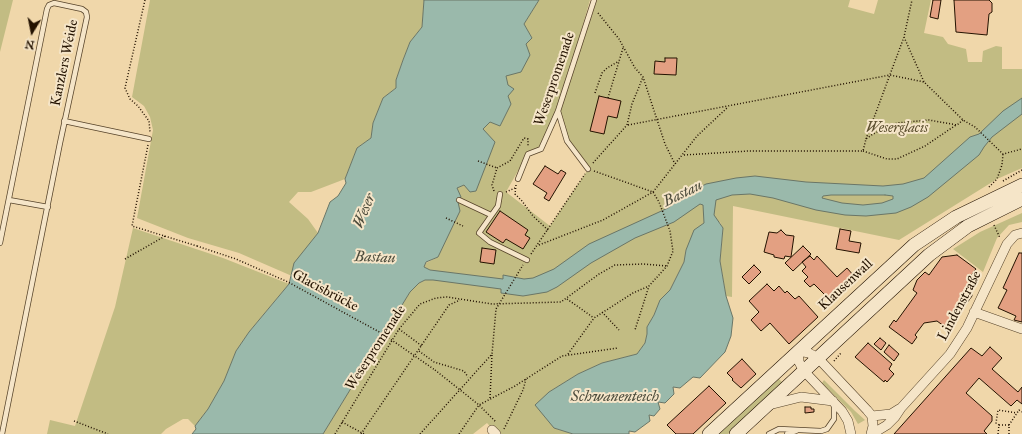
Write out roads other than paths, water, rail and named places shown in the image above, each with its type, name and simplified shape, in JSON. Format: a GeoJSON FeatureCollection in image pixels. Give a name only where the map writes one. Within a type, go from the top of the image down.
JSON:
{"type":"FeatureCollection","features":[{"type":"Feature","properties":{"kind":"main road","name":"Klausenwall"},"geometry":{"type":"LineString","coordinates":[[709,434],[914,245],[956,217],[1022,184]]}},
{"type":"Feature","properties":{"kind":"main road"},"geometry":{"type":"LineString","coordinates":[[736,434],[946,240],[968,226],[1022,199]]}},
{"type":"Feature","properties":{"kind":"street","name":"Lindenstraße"},"geometry":{"type":"LineString","coordinates":[[872,434],[887,425],[950,354],[974,312],[1007,244],[1015,235],[1022,233]]}},
{"type":"Feature","properties":{"kind":"street"},"geometry":{"type":"LineString","coordinates":[[974,312],[1022,329]]}},
{"type":"Feature","properties":{"kind":"street"},"geometry":{"type":"LineString","coordinates":[[851,434],[848,421],[833,401],[804,371],[799,362],[798,351],[809,353],[818,358],[872,416]]}},
{"type":"Feature","properties":{"kind":"street"},"geometry":{"type":"LineString","coordinates":[[766,406],[801,397],[833,401]]}},
{"type":"Feature","properties":{"kind":"street","name":"Lindenstraße"},"geometry":{"type":"LineString","coordinates":[[872,434],[872,416],[891,414],[901,408]]}},
{"type":"Feature","properties":{"kind":"lane","name":"Weserpromenade"},"geometry":{"type":"LineString","coordinates":[[518,179],[528,154],[541,149],[558,111],[594,0]]}},
{"type":"Feature","properties":{"kind":"lane","name":"Kanzlers Weide"},"geometry":{"type":"LineString","coordinates":[[0,243],[47,9],[49,5],[54,3],[82,9],[86,12],[87,17],[64,122],[2,434]]}},
{"type":"Feature","properties":{"kind":"lane"},"geometry":{"type":"LineString","coordinates":[[558,111],[566,141],[588,169]]}},
{"type":"Feature","properties":{"kind":"lane"},"geometry":{"type":"LineString","coordinates":[[64,122],[149,139]]}},
{"type":"Feature","properties":{"kind":"lane"},"geometry":{"type":"LineString","coordinates":[[500,194],[498,206],[479,232],[490,242],[527,260]]}},
{"type":"Feature","properties":{"kind":"lane"},"geometry":{"type":"LineString","coordinates":[[9,200],[48,207]]}},
{"type":"Feature","properties":{"kind":"lane"},"geometry":{"type":"LineString","coordinates":[[459,200],[491,215]]}},
{"type":"Feature","properties":{"kind":"lane"},"geometry":{"type":"LineString","coordinates":[[769,434],[779,429],[820,431],[827,428],[834,418],[833,401]]}},
{"type":"Feature","properties":{"kind":"lane"},"geometry":{"type":"LineString","coordinates":[[787,434],[797,430]]}},
{"type":"Feature","properties":{"kind":"water"},"geometry":{"type":"Polygon","coordinates":[[[424,0],[539,0],[524,24],[532,38],[526,44],[530,55],[521,72],[506,76],[508,85],[514,89],[508,96],[511,104],[500,126],[490,122],[483,129],[495,142],[476,191],[470,192],[464,185],[457,188],[461,197],[458,202],[460,211],[438,257],[426,262],[424,267],[430,270],[503,279],[503,275],[524,279],[533,278],[554,269],[589,244],[668,208],[687,194],[706,184],[736,178],[755,176],[806,182],[883,186],[903,184],[924,178],[970,137],[979,134],[1003,111],[1022,98],[1022,114],[992,137],[979,155],[928,197],[911,207],[896,213],[866,216],[845,215],[816,210],[773,198],[750,194],[732,195],[716,200],[714,215],[723,228],[720,261],[726,296],[733,318],[731,336],[725,352],[700,378],[693,377],[680,388],[673,387],[674,394],[665,403],[658,402],[660,409],[654,416],[649,415],[650,421],[635,432],[629,431],[629,434],[573,434],[554,428],[535,405],[549,392],[578,374],[602,363],[637,354],[645,343],[647,327],[660,300],[670,290],[684,262],[686,250],[694,230],[704,223],[703,205],[700,204],[674,222],[635,238],[591,263],[557,287],[547,292],[523,296],[501,293],[501,289],[433,280],[425,280],[419,283],[410,292],[323,434],[192,434],[196,429],[195,426],[208,409],[224,381],[236,351],[249,332],[289,284],[294,263],[318,233],[330,202],[338,196],[346,183],[345,179],[357,148],[371,138],[373,123],[383,98],[396,88],[396,80],[410,42],[422,27],[424,0]],[[831,195],[823,196],[822,198],[842,203],[863,205],[882,203],[893,199],[893,196],[831,195]]]}},
{"type":"Feature","properties":{"kind":"park label","name":"Weserglacis"},"geometry":{"type":"Point","coordinates":[897,129]}},
{"type":"Feature","properties":{"kind":"water label","name":"Bastau"},"geometry":{"type":"Point","coordinates":[683,194]}},
{"type":"Feature","properties":{"kind":"water label","name":"Weser"},"geometry":{"type":"Point","coordinates":[365,211]}},
{"type":"Feature","properties":{"kind":"water label","name":"Bastau"},"geometry":{"type":"Point","coordinates":[375,258]}},
{"type":"Feature","properties":{"kind":"water label","name":"Schwanenteich"},"geometry":{"type":"Point","coordinates":[615,397]}}]}
